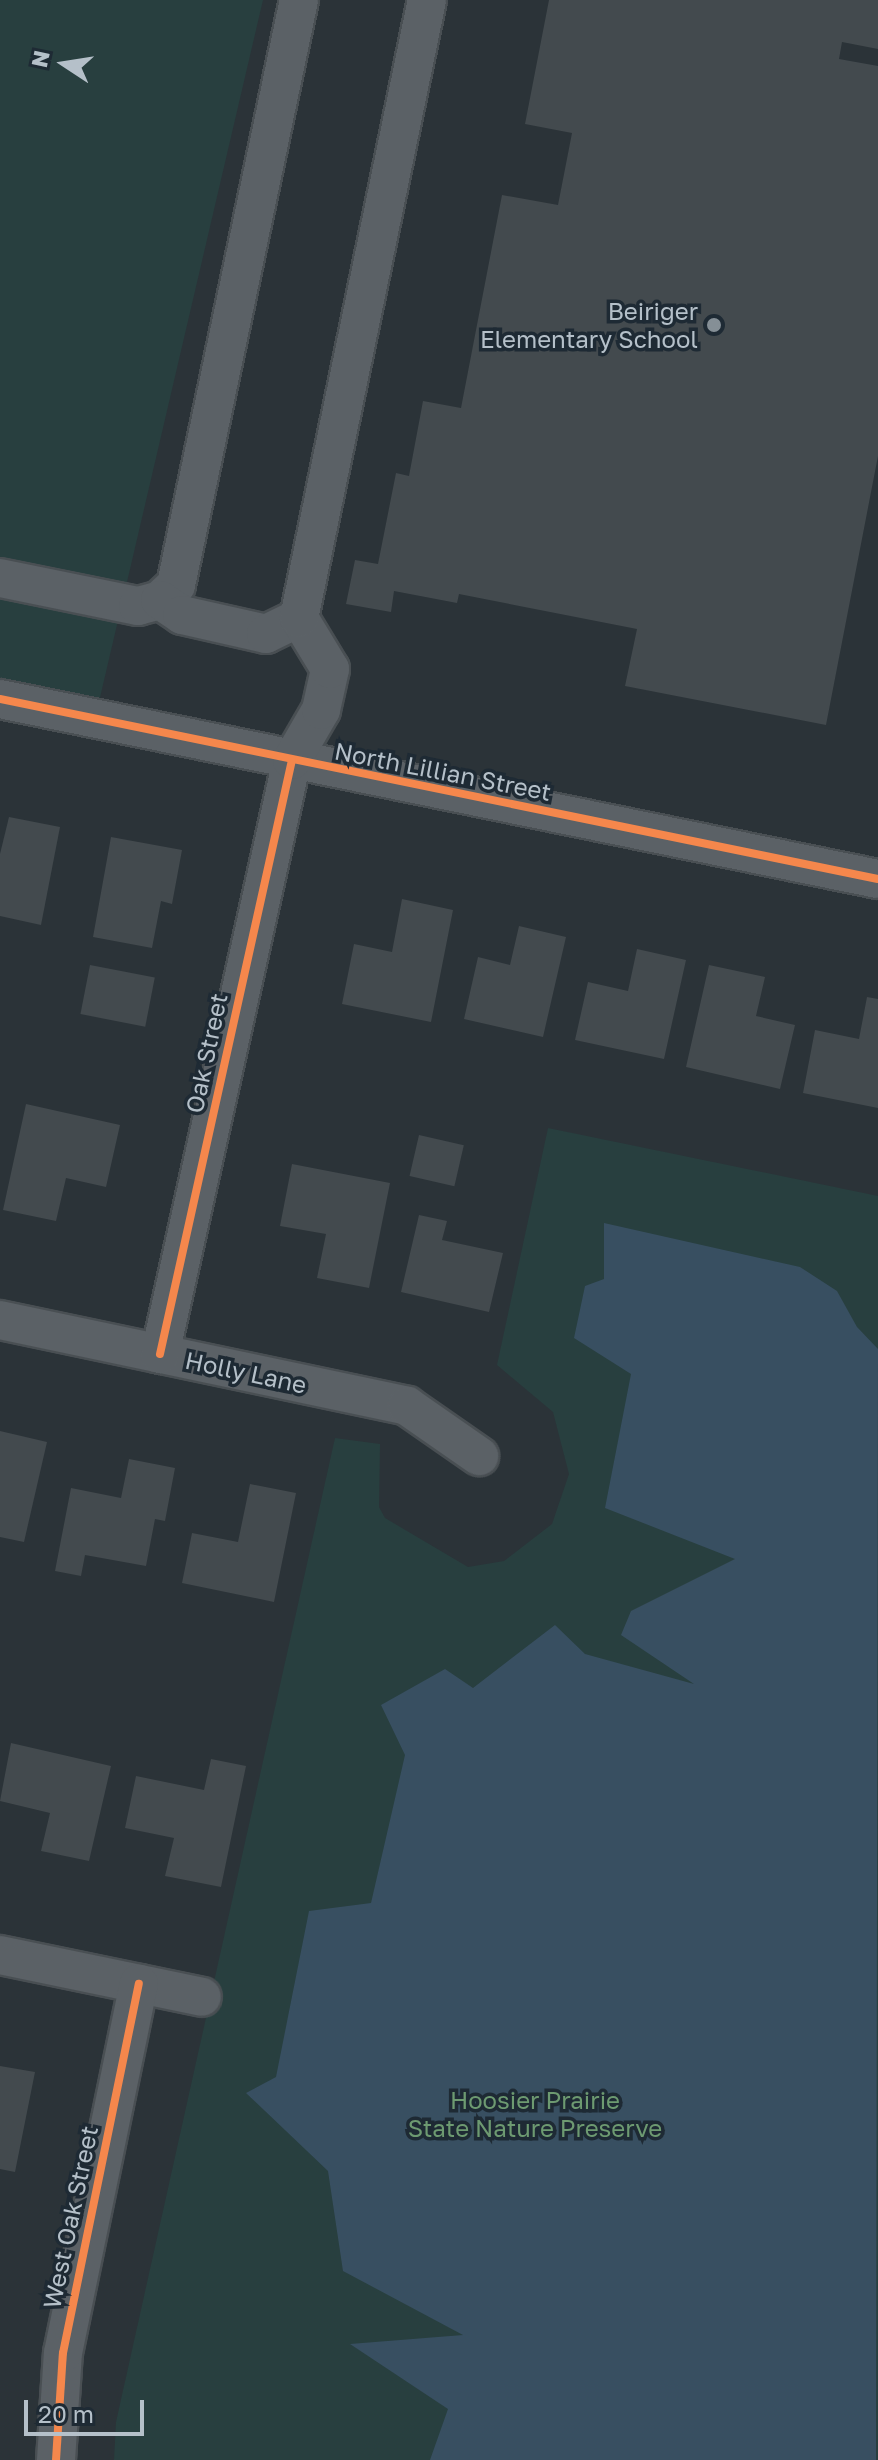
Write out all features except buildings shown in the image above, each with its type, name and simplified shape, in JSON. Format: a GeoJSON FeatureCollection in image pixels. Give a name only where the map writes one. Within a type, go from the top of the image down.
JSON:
{"type":"FeatureCollection","features":[{"type":"Feature","properties":{"kind":"street"},"geometry":{"type":"LineString","coordinates":[[0,578],[138,606],[160,600],[179,575],[299,0]]}},
{"type":"Feature","properties":{"kind":"street"},"geometry":{"type":"LineString","coordinates":[[160,600],[182,615],[266,634],[299,618],[427,0]]}},
{"type":"Feature","properties":{"kind":"street","name":"Oak Street"},"geometry":{"type":"LineString","coordinates":[[160,1354],[292,760],[321,710],[330,669],[299,618]]}},
{"type":"Feature","properties":{"kind":"street","name":"North Lillian Street"},"geometry":{"type":"LineString","coordinates":[[0,699],[878,879]]}},
{"type":"Feature","properties":{"kind":"street","name":"Holly Lane"},"geometry":{"type":"LineString","coordinates":[[0,1320],[407,1406],[479,1456]]}},
{"type":"Feature","properties":{"kind":"street"},"geometry":{"type":"LineString","coordinates":[[0,1955],[202,1997]]}},
{"type":"Feature","properties":{"kind":"street","name":"West Oak Street"},"geometry":{"type":"LineString","coordinates":[[56,2460],[63,2353],[139,1984]]}},
{"type":"Feature","properties":{"kind":"green space"},"geometry":{"type":"Polygon","coordinates":[[[0,0],[263,0],[95,719],[0,699],[0,0]]]}},
{"type":"Feature","properties":{"kind":"green space","name":"Hoosier Prairie State Nature Preserve"},"geometry":{"type":"Polygon","coordinates":[[[548,1128],[878,1196],[878,2460],[114,2460],[116,2422],[335,1438],[380,1444],[379,1507],[385,1518],[468,1567],[504,1561],[552,1524],[569,1474],[553,1412],[497,1365],[548,1128]]]}},
{"type":"Feature","properties":{"kind":"water","name":"Hoosier Prairie State Nature Preserve"},"geometry":{"type":"Polygon","coordinates":[[[604,1223],[800,1267],[837,1291],[857,1327],[878,1349],[876,2460],[430,2460],[448,2409],[350,2344],[463,2335],[343,2271],[328,2171],[246,2093],[276,2077],[309,1911],[371,1903],[405,1755],[381,1705],[445,1669],[473,1688],[555,1625],[585,1654],[694,1684],[621,1635],[631,1611],[735,1559],[605,1508],[631,1374],[574,1338],[585,1286],[604,1279],[604,1223]]]}},
{"type":"Feature","properties":{"kind":"cycle path"},"geometry":{"type":"LineString","coordinates":[[0,699],[878,879]]}},
{"type":"Feature","properties":{"kind":"cycle path"},"geometry":{"type":"LineString","coordinates":[[160,1354],[292,760]]}},
{"type":"Feature","properties":{"kind":"cycle path"},"geometry":{"type":"LineString","coordinates":[[56,2460],[63,2353],[139,1984]]}},
{"type":"Feature","properties":{"kind":"place","name":"Beiriger Elementary School"},"geometry":{"type":"Point","coordinates":[714,325]}}]}
